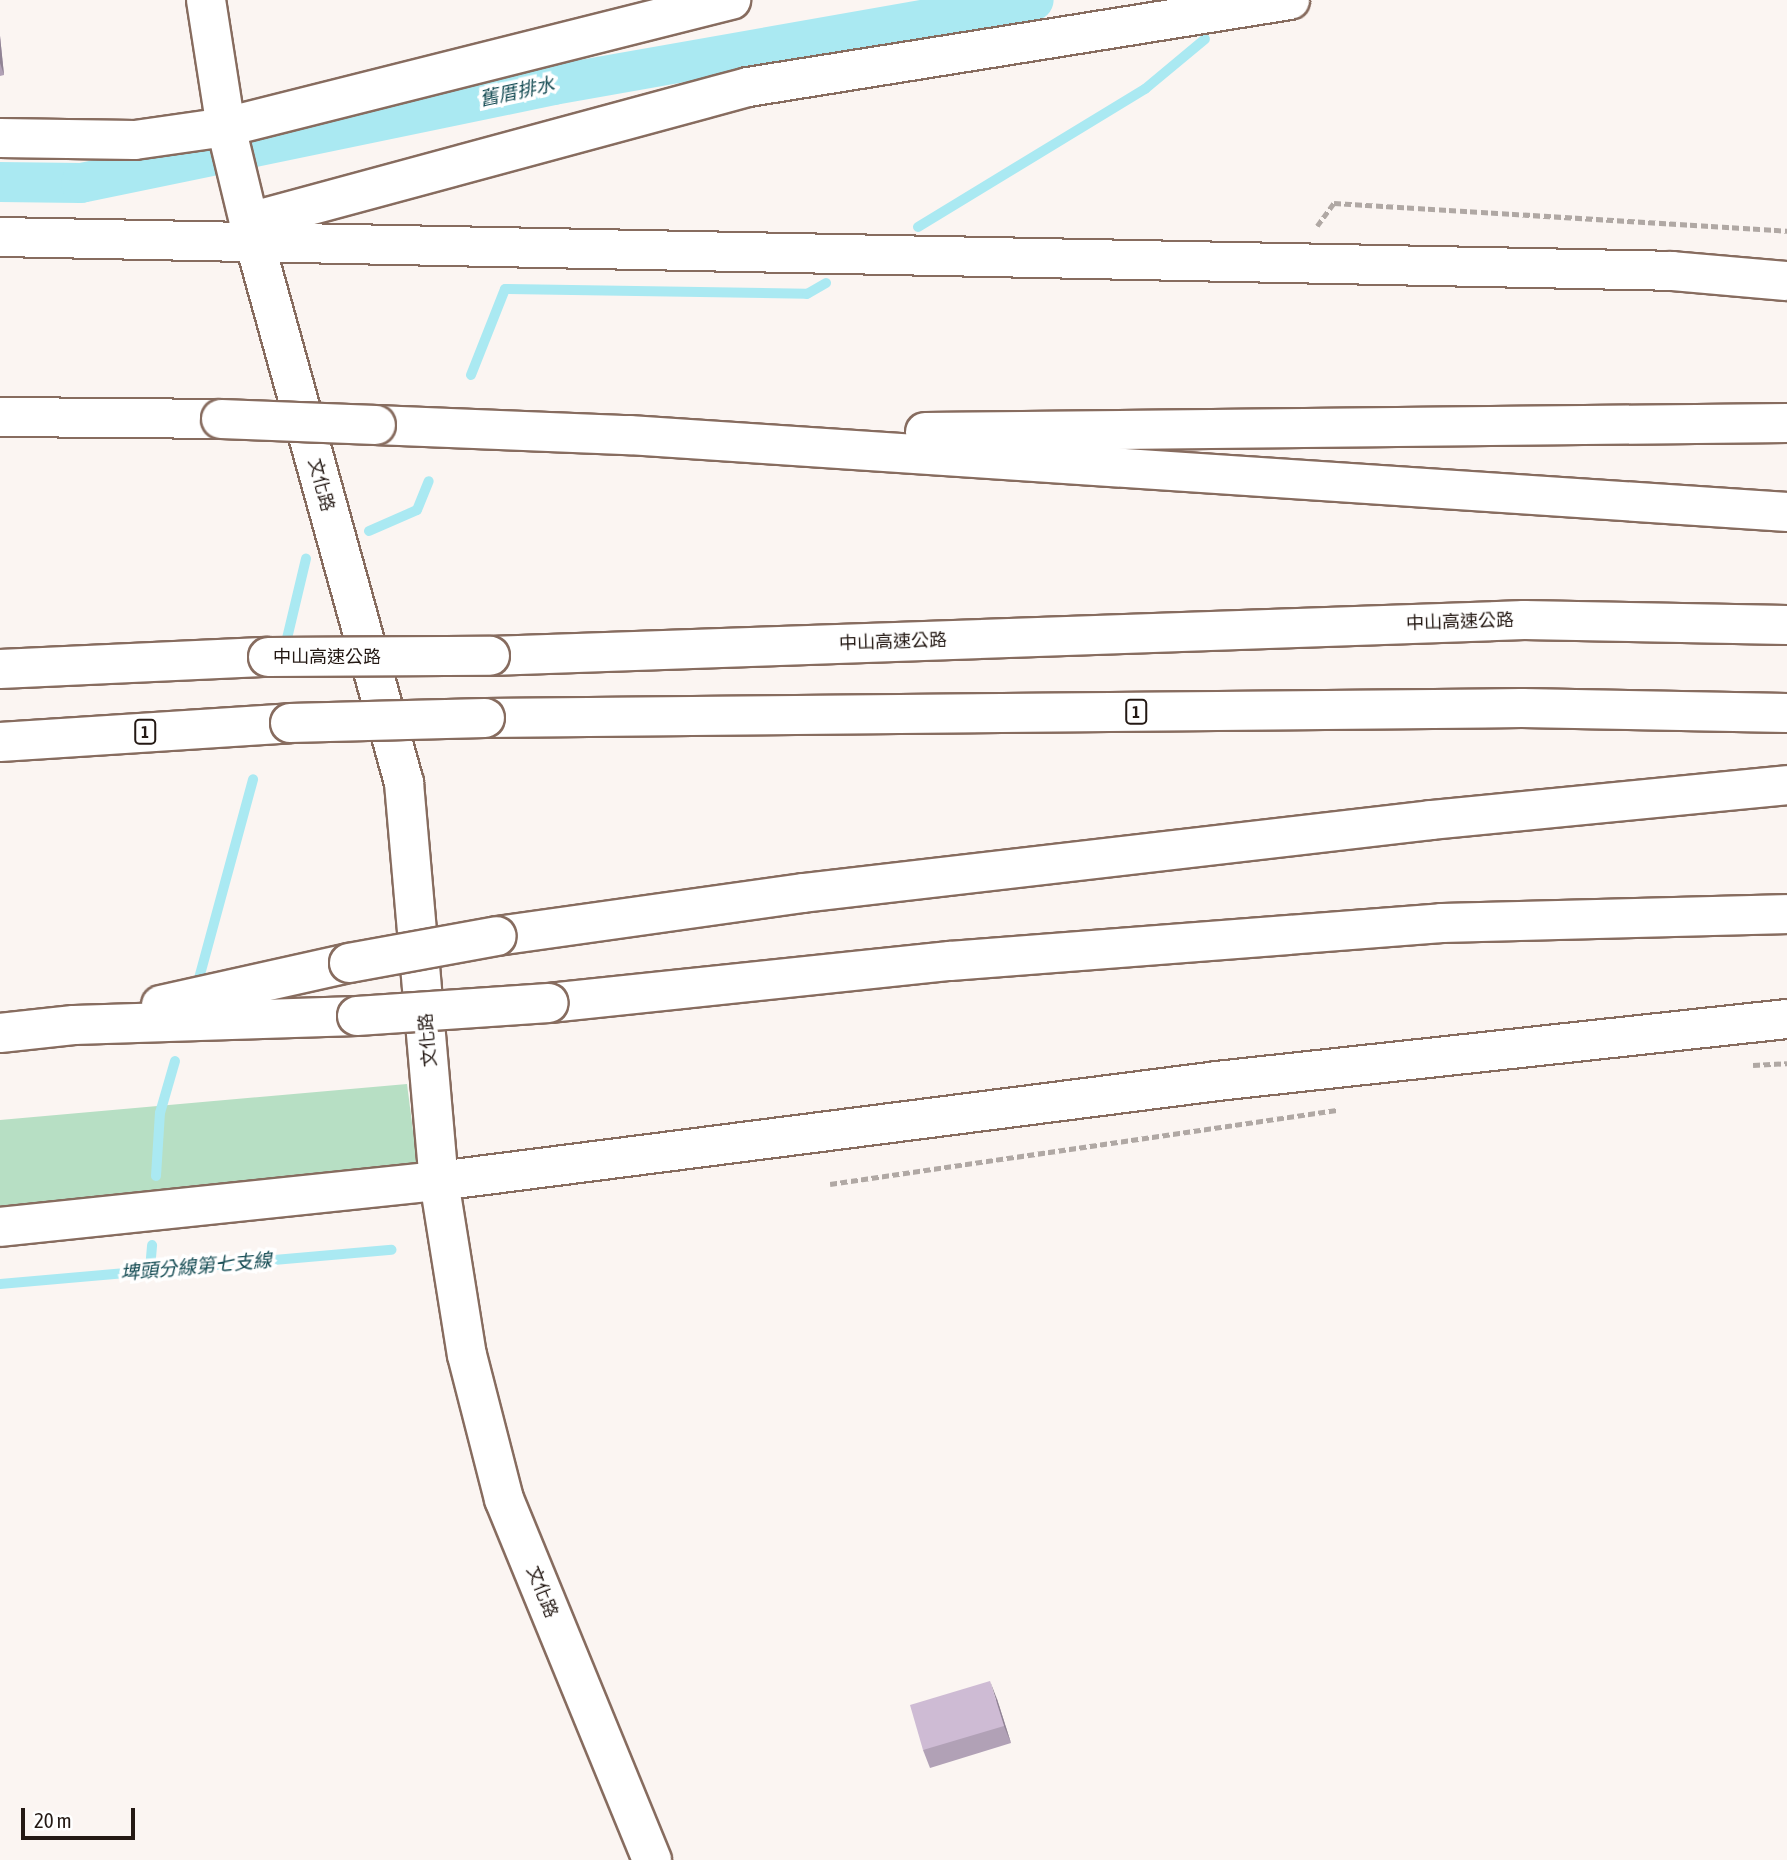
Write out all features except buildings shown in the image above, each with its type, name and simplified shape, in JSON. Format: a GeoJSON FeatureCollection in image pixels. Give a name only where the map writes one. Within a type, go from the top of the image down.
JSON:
{"type":"FeatureCollection","features":[{"type":"Feature","properties":{"kind":"main road"},"geometry":{"type":"LineString","coordinates":[[206,0],[228,134]]}},
{"type":"Feature","properties":{"kind":"main road"},"geometry":{"type":"LineString","coordinates":[[0,138],[135,140],[228,134],[731,0]]}},
{"type":"Feature","properties":{"kind":"main road"},"geometry":{"type":"LineString","coordinates":[[250,223],[748,87],[1290,0]]}},
{"type":"Feature","properties":{"kind":"main road","name":"文化路"},"geometry":{"type":"LineString","coordinates":[[228,134],[404,783],[439,1181],[467,1355],[504,1499],[652,1860]]}},
{"type":"Feature","properties":{"kind":"main road"},"geometry":{"type":"LineString","coordinates":[[0,237],[250,223],[1290,263],[1672,271],[1787,281]]}},
{"type":"Feature","properties":{"kind":"main road"},"geometry":{"type":"LineString","coordinates":[[0,417],[220,419],[629,435],[1787,512]]}},
{"type":"Feature","properties":{"kind":"main road"},"geometry":{"type":"LineString","coordinates":[[629,435],[1787,423]]}},
{"type":"Feature","properties":{"kind":"main road","name":"中山高速公路"},"geometry":{"type":"LineString","coordinates":[[0,669],[268,657],[490,656],[1524,620],[1787,625]]}},
{"type":"Feature","properties":{"kind":"main road","name":"1"},"geometry":{"type":"LineString","coordinates":[[0,741],[290,723],[485,718],[1522,708],[1787,713]]}},
{"type":"Feature","properties":{"kind":"main road"},"geometry":{"type":"LineString","coordinates":[[74,1025],[349,963],[496,936],[803,893],[1432,820],[1787,785]]}},
{"type":"Feature","properties":{"kind":"main road"},"geometry":{"type":"LineString","coordinates":[[0,1032],[74,1025],[357,1016],[549,1003],[950,961],[1442,923],[1787,914]]}},
{"type":"Feature","properties":{"kind":"main road"},"geometry":{"type":"LineString","coordinates":[[0,1227],[439,1181],[1217,1081],[1787,1019]]}},
{"type":"Feature","properties":{"kind":"path"},"geometry":{"type":"LineString","coordinates":[[1290,263],[1334,203],[1787,231]]}},
{"type":"Feature","properties":{"kind":"path"},"geometry":{"type":"LineString","coordinates":[[1746,1065],[1787,1062]]}},
{"type":"Feature","properties":{"kind":"path"},"geometry":{"type":"LineString","coordinates":[[830,1184],[1349,1108]]}},
{"type":"Feature","properties":{"kind":"green space"},"geometry":{"type":"Polygon","coordinates":[[[407,1084],[417,1162],[0,1214],[0,1120],[407,1084]]]}},
{"type":"Feature","properties":{"kind":"waterway","name":"舊厝排水"},"geometry":{"type":"LineString","coordinates":[[0,182],[81,183],[553,85],[1034,0]]}},
{"type":"Feature","properties":{"kind":"waterway"},"geometry":{"type":"LineString","coordinates":[[918,227],[1145,89],[1205,39]]}},
{"type":"Feature","properties":{"kind":"waterway"},"geometry":{"type":"LineString","coordinates":[[471,375],[505,289],[807,294],[826,283]]}},
{"type":"Feature","properties":{"kind":"waterway"},"geometry":{"type":"LineString","coordinates":[[369,531],[417,510],[429,481]]}},
{"type":"Feature","properties":{"kind":"waterway"},"geometry":{"type":"LineString","coordinates":[[284,651],[306,559]]}},
{"type":"Feature","properties":{"kind":"waterway"},"geometry":{"type":"LineString","coordinates":[[198,982],[253,779]]}},
{"type":"Feature","properties":{"kind":"waterway"},"geometry":{"type":"LineString","coordinates":[[156,1176],[160,1113],[175,1061]]}},
{"type":"Feature","properties":{"kind":"waterway"},"geometry":{"type":"LineString","coordinates":[[150,1269],[152,1245]]}},
{"type":"Feature","properties":{"kind":"waterway","name":"埤頭分線第七支線"},"geometry":{"type":"LineString","coordinates":[[0,1284],[392,1250]]}}]}
